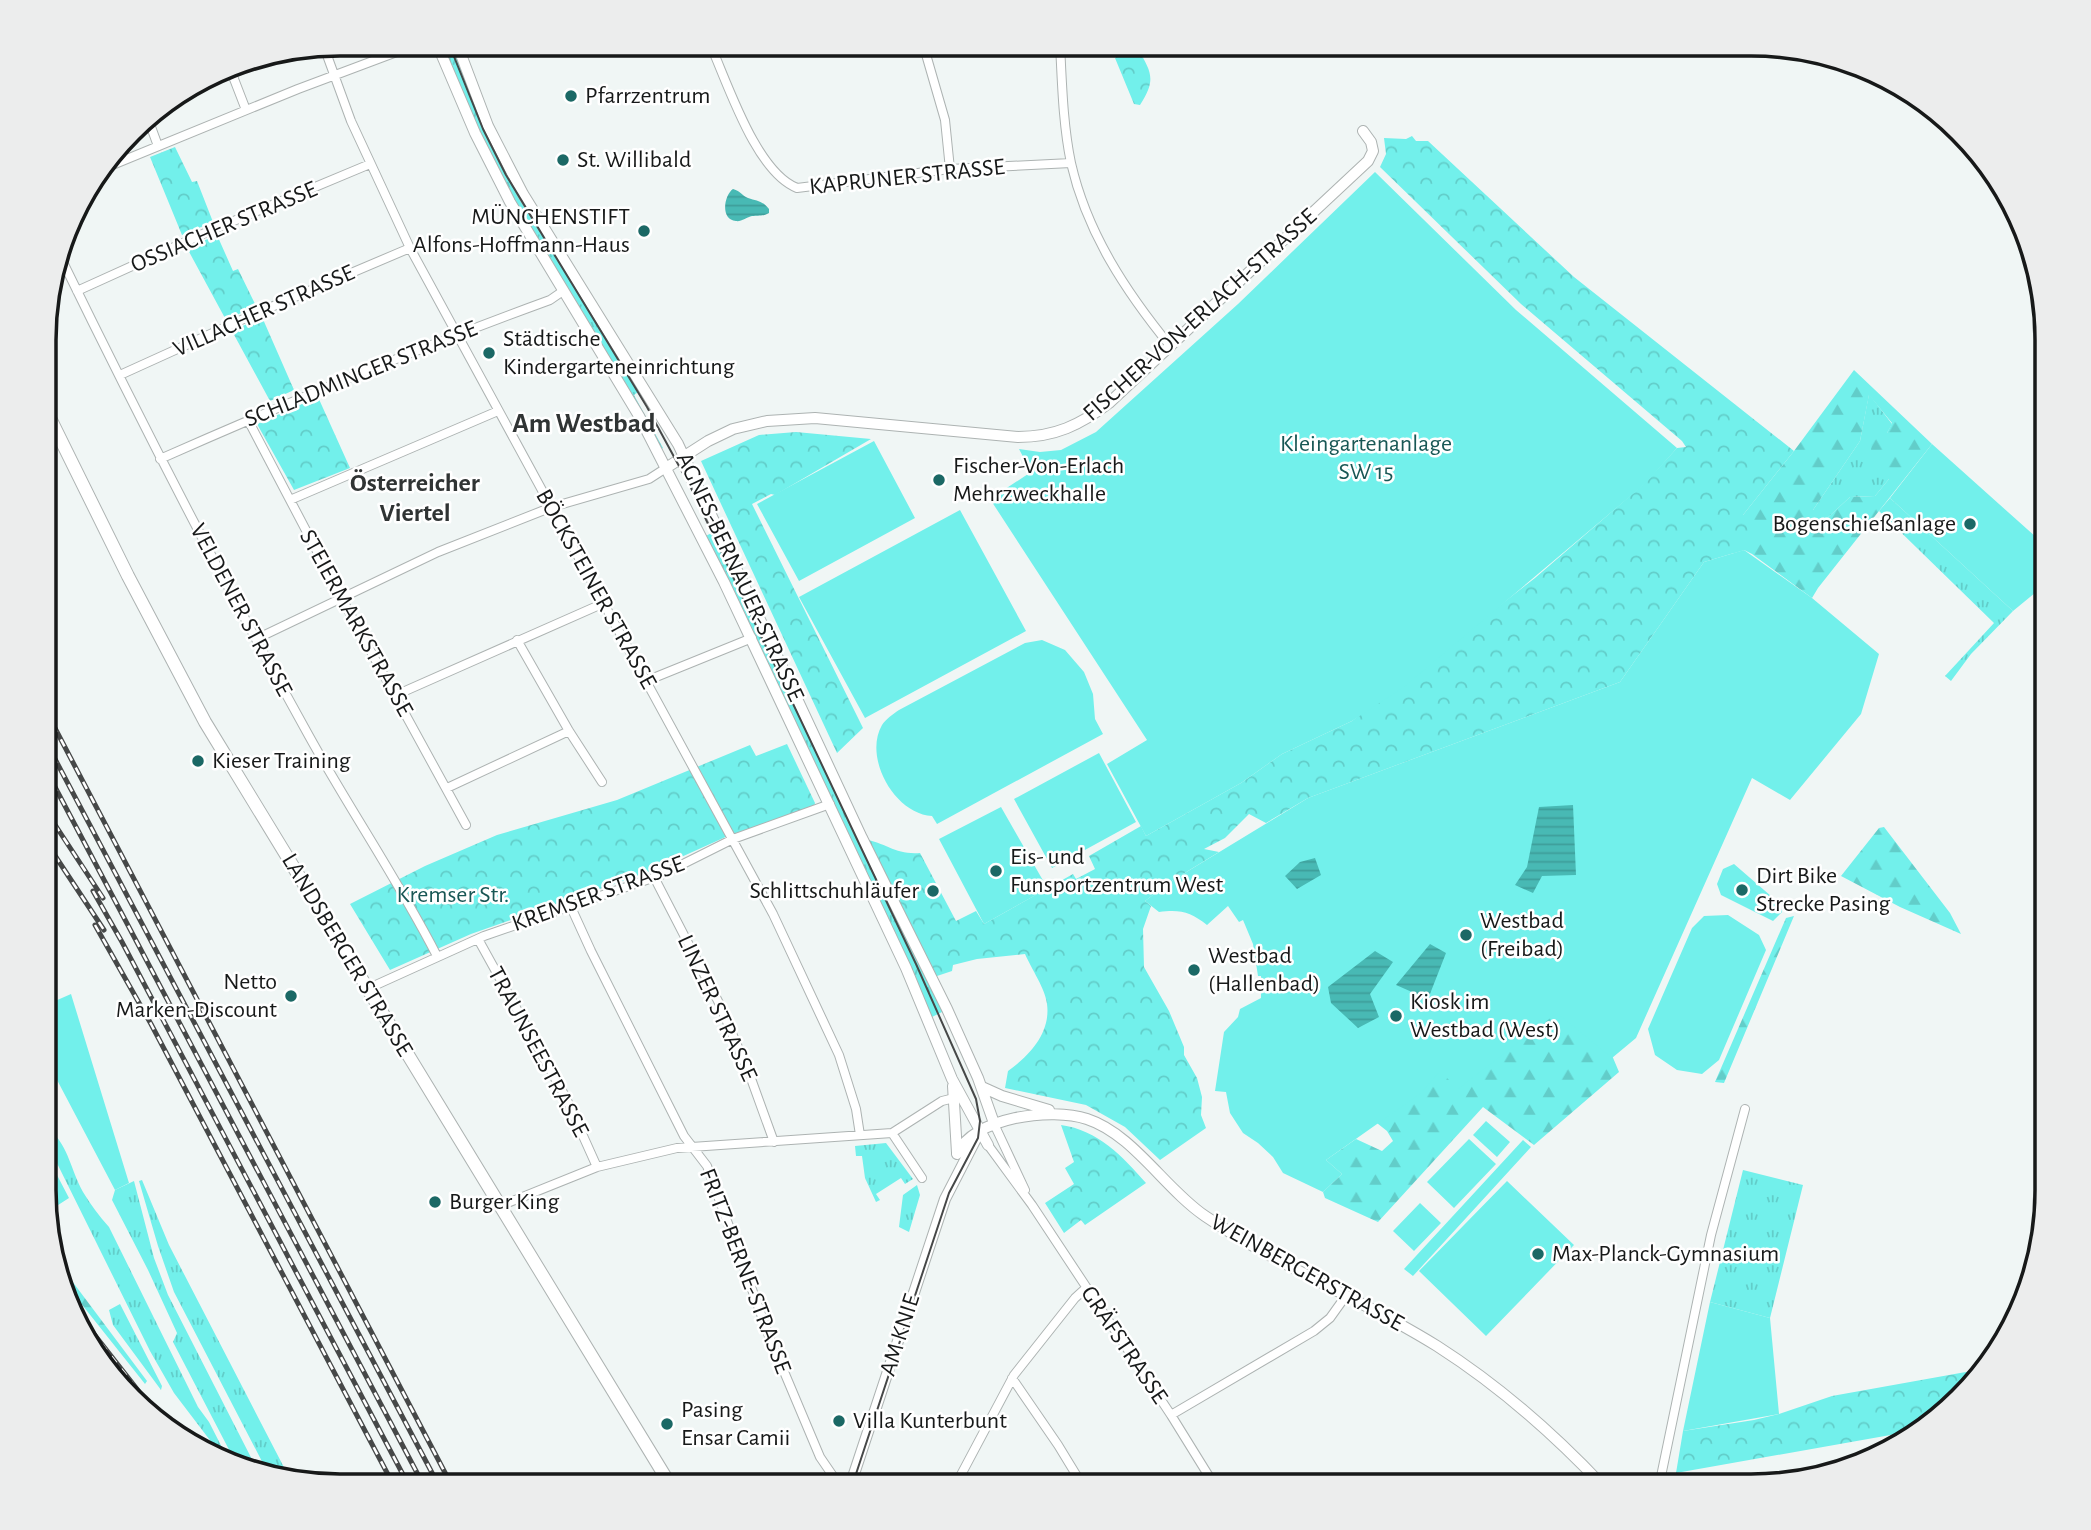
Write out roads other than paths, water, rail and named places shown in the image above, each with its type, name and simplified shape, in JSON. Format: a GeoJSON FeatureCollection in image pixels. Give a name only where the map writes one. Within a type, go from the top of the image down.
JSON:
{"type":"FeatureCollection","features":[{"type":"Feature","properties":{"kind":"main road","name":"AGNES-BERNAUER-STRASSE"},"geometry":{"type":"LineString","coordinates":[[442,56],[486,156],[510,202],[639,416],[752,638],[906,968],[952,1079],[988,1145]]}},
{"type":"Feature","properties":{"kind":"main road","name":"AGNES-BERNAUER-STRASSE"},"geometry":{"type":"LineString","coordinates":[[462,56],[488,126],[523,194],[604,327],[643,384],[684,457],[862,838],[947,1009],[982,1087],[995,1126]]}},
{"type":"Feature","properties":{"kind":"main road","name":"FISCHER-VON-ERLACH-STRASSE"},"geometry":{"type":"LineString","coordinates":[[666,468],[708,441],[733,429],[767,421],[799,418],[1018,437],[1059,433],[1090,418],[1109,403],[1372,156],[1371,142],[1363,131]]}},
{"type":"Feature","properties":{"kind":"main road","name":"LANDSBERGER STRASSE"},"geometry":{"type":"LineString","coordinates":[[56,430],[193,701],[664,1474]]}},
{"type":"Feature","properties":{"kind":"main road","name":"AGNES-BERNAUER-STRASSE"},"geometry":{"type":"LineString","coordinates":[[952,1079],[957,1127]]}},
{"type":"Feature","properties":{"kind":"main road"},"geometry":{"type":"LineString","coordinates":[[982,1087],[1002,1097],[1057,1112]]}},
{"type":"Feature","properties":{"kind":"main road","name":"WEINBERGERSTRASSE"},"geometry":{"type":"LineString","coordinates":[[977,1128],[995,1126],[1030,1115],[1057,1112],[1088,1119],[1114,1133],[1196,1210],[1241,1240],[1436,1345],[1475,1372],[1535,1420],[1591,1474]]}},
{"type":"Feature","properties":{"kind":"main road"},"geometry":{"type":"LineString","coordinates":[[988,1145],[995,1126]]}},
{"type":"Feature","properties":{"kind":"main road","name":"AM KNIE"},"geometry":{"type":"LineString","coordinates":[[952,1185],[957,1154],[957,1127]]}},
{"type":"Feature","properties":{"kind":"main road"},"geometry":{"type":"LineString","coordinates":[[957,1154],[977,1128]]}},
{"type":"Feature","properties":{"kind":"main road","name":"AM KNIE"},"geometry":{"type":"LineString","coordinates":[[851,1474],[945,1199],[977,1128]]}},
{"type":"Feature","properties":{"kind":"street"},"geometry":{"type":"LineString","coordinates":[[118,163],[385,56]]}},
{"type":"Feature","properties":{"kind":"street","name":"KAPRUNER STRASSE"},"geometry":{"type":"LineString","coordinates":[[715,56],[758,151],[777,176],[797,188],[950,169],[1071,163]]}},
{"type":"Feature","properties":{"kind":"street"},"geometry":{"type":"LineString","coordinates":[[927,56],[943,110],[950,169]]}},
{"type":"Feature","properties":{"kind":"street"},"geometry":{"type":"LineString","coordinates":[[1061,56],[1071,163],[1090,221],[1103,250],[1129,292],[1171,347]]}},
{"type":"Feature","properties":{"kind":"street","name":"BÖCKSTEINER STRASSE"},"geometry":{"type":"LineString","coordinates":[[327,57],[370,164],[410,248],[773,914],[839,1055],[856,1109],[860,1135]]}},
{"type":"Feature","properties":{"kind":"street"},"geometry":{"type":"LineString","coordinates":[[233,77],[246,110]]}},
{"type":"Feature","properties":{"kind":"street"},"geometry":{"type":"LineString","coordinates":[[151,128],[158,146]]}},
{"type":"Feature","properties":{"kind":"street","name":"OSSIACHER STRASSE"},"geometry":{"type":"LineString","coordinates":[[78,291],[205,233],[370,164]]}},
{"type":"Feature","properties":{"kind":"street","name":"VILLACHER STRASSE"},"geometry":{"type":"LineString","coordinates":[[120,375],[410,248]]}},
{"type":"Feature","properties":{"kind":"street","name":"VELDENER STRASSE"},"geometry":{"type":"LineString","coordinates":[[66,267],[160,459],[256,639],[437,956]]}},
{"type":"Feature","properties":{"kind":"street","name":"SCHLADMINGER STRASSE"},"geometry":{"type":"LineString","coordinates":[[160,459],[313,391],[457,333],[550,300],[563,291]]}},
{"type":"Feature","properties":{"kind":"street"},"geometry":{"type":"LineString","coordinates":[[290,500],[498,411]]}},
{"type":"Feature","properties":{"kind":"street","name":"STEIERMARKSTRASSE"},"geometry":{"type":"LineString","coordinates":[[248,420],[466,825]]}},
{"type":"Feature","properties":{"kind":"street"},"geometry":{"type":"LineString","coordinates":[[256,639],[435,553],[552,507],[649,479],[666,468]]}},
{"type":"Feature","properties":{"kind":"street"},"geometry":{"type":"LineString","coordinates":[[396,695],[604,603]]}},
{"type":"Feature","properties":{"kind":"street"},"geometry":{"type":"LineString","coordinates":[[646,681],[752,638]]}},
{"type":"Feature","properties":{"kind":"street"},"geometry":{"type":"LineString","coordinates":[[517,640],[569,731],[602,782]]}},
{"type":"Feature","properties":{"kind":"street"},"geometry":{"type":"LineString","coordinates":[[447,788],[569,731]]}},
{"type":"Feature","properties":{"kind":"street","name":"KREMSER STRASSE"},"geometry":{"type":"LineString","coordinates":[[367,989],[478,939],[654,877],[733,839],[830,804]]}},
{"type":"Feature","properties":{"kind":"street","name":"LINZER STRASSE"},"geometry":{"type":"LineString","coordinates":[[654,877],[719,1003],[749,1073],[774,1142]]}},
{"type":"Feature","properties":{"kind":"street","name":"FRITZ-BERNE-STRASSE"},"geometry":{"type":"LineString","coordinates":[[570,905],[684,1136],[707,1166],[769,1336],[820,1457],[832,1474]]}},
{"type":"Feature","properties":{"kind":"street","name":"TRAUNSEESTRASSE"},"geometry":{"type":"LineString","coordinates":[[478,939],[566,1098],[597,1167]]}},
{"type":"Feature","properties":{"kind":"street"},"geometry":{"type":"LineString","coordinates":[[500,1206],[597,1167],[677,1149],[892,1133],[942,1101],[954,1098]]}},
{"type":"Feature","properties":{"kind":"street"},"geometry":{"type":"LineString","coordinates":[[1661,1474],[1711,1235],[1745,1109]]}},
{"type":"Feature","properties":{"kind":"street","name":"GRÄFSTRASSE"},"geometry":{"type":"LineString","coordinates":[[995,1126],[1032,1205]]}},
{"type":"Feature","properties":{"kind":"street"},"geometry":{"type":"LineString","coordinates":[[892,1133],[922,1178]]}},
{"type":"Feature","properties":{"kind":"street","name":"GRÄFSTRASSE"},"geometry":{"type":"LineString","coordinates":[[988,1145],[1032,1205],[1171,1415],[1207,1474]]}},
{"type":"Feature","properties":{"kind":"street"},"geometry":{"type":"LineString","coordinates":[[961,1474],[1012,1378],[1074,1298],[1086,1288]]}},
{"type":"Feature","properties":{"kind":"street"},"geometry":{"type":"LineString","coordinates":[[1171,1415],[1314,1331],[1330,1318],[1345,1297]]}},
{"type":"Feature","properties":{"kind":"street"},"geometry":{"type":"LineString","coordinates":[[1012,1378],[1076,1474]]}},
{"type":"Feature","properties":{"kind":"tram line"},"geometry":{"type":"LineString","coordinates":[[454,56],[483,129],[506,175],[647,407],[692,490],[916,964],[976,1099],[980,1121],[978,1138],[949,1193],[856,1474]]}},
{"type":"Feature","properties":{"kind":"railway"},"geometry":{"type":"LineString","coordinates":[[56,730],[446,1474]]}},
{"type":"Feature","properties":{"kind":"railway"},"geometry":{"type":"LineString","coordinates":[[56,761],[433,1474]]}},
{"type":"Feature","properties":{"kind":"railway"},"geometry":{"type":"LineString","coordinates":[[56,789],[418,1474]]}},
{"type":"Feature","properties":{"kind":"railway"},"geometry":{"type":"LineString","coordinates":[[56,826],[103,898]]}},
{"type":"Feature","properties":{"kind":"railway"},"geometry":{"type":"LineString","coordinates":[[56,857],[104,930]]}},
{"type":"Feature","properties":{"kind":"railway"},"geometry":{"type":"LineString","coordinates":[[93,891],[403,1474]]}},
{"type":"Feature","properties":{"kind":"railway"},"geometry":{"type":"LineString","coordinates":[[95,925],[151,1024],[388,1474]]}},
{"type":"Feature","properties":{"kind":"railway"},"geometry":{"type":"LineString","coordinates":[[101,1343],[136,1388]]}},
{"type":"Feature","properties":{"kind":"place","name":"Pfarrzentrum"},"geometry":{"type":"Point","coordinates":[571,96]}},
{"type":"Feature","properties":{"kind":"place","name":"St. Willibald"},"geometry":{"type":"Point","coordinates":[563,160]}},
{"type":"Feature","properties":{"kind":"place","name":"MÜNCHENSTIFT Alfons-Hoffmann-Haus"},"geometry":{"type":"Point","coordinates":[644,231]}},
{"type":"Feature","properties":{"kind":"place","name":"Städtische Kindergarteneinrichtung"},"geometry":{"type":"Point","coordinates":[489,353]}},
{"type":"Feature","properties":{"kind":"place","name":"Fischer-Von-Erlach Mehrzweckhalle"},"geometry":{"type":"Point","coordinates":[939,480]}},
{"type":"Feature","properties":{"kind":"place","name":"Bogenschießanlage"},"geometry":{"type":"Point","coordinates":[1970,524]}},
{"type":"Feature","properties":{"kind":"place","name":"Kieser Training"},"geometry":{"type":"Point","coordinates":[198,761]}},
{"type":"Feature","properties":{"kind":"place","name":"Eis- und Funsportzentrum West"},"geometry":{"type":"Point","coordinates":[996,871]}},
{"type":"Feature","properties":{"kind":"place","name":"Dirt Bike Strecke Pasing"},"geometry":{"type":"Point","coordinates":[1742,890]}},
{"type":"Feature","properties":{"kind":"place","name":"Schlittschuhläufer"},"geometry":{"type":"Point","coordinates":[933,891]}},
{"type":"Feature","properties":{"kind":"place","name":"Westbad (Freibad)"},"geometry":{"type":"Point","coordinates":[1466,935]}},
{"type":"Feature","properties":{"kind":"place","name":"Westbad (Hallenbad)"},"geometry":{"type":"Point","coordinates":[1194,970]}},
{"type":"Feature","properties":{"kind":"place","name":"Netto Marken-Discount"},"geometry":{"type":"Point","coordinates":[291,996]}},
{"type":"Feature","properties":{"kind":"place","name":"Kiosk im Westbad (West)"},"geometry":{"type":"Point","coordinates":[1396,1016]}},
{"type":"Feature","properties":{"kind":"place","name":"Burger King"},"geometry":{"type":"Point","coordinates":[435,1202]}},
{"type":"Feature","properties":{"kind":"place","name":"Max-Planck-Gymnasium"},"geometry":{"type":"Point","coordinates":[1538,1254]}},
{"type":"Feature","properties":{"kind":"place","name":"Villa Kunterbunt"},"geometry":{"type":"Point","coordinates":[839,1421]}},
{"type":"Feature","properties":{"kind":"place","name":"Pasing Ensar Camii"},"geometry":{"type":"Point","coordinates":[667,1424]}},
{"type":"Feature","properties":{"kind":"district","name":"Am Westbad"},"geometry":{"type":"Point","coordinates":[584,424]}},
{"type":"Feature","properties":{"kind":"district","name":"Österreicher Viertel"},"geometry":{"type":"Point","coordinates":[415,498]}},
{"type":"Feature","properties":{"kind":"park label","name":"Kleingartenanlage SW 15"},"geometry":{"type":"Point","coordinates":[1366,458]}},
{"type":"Feature","properties":{"kind":"park label","name":"Kremser Str."},"geometry":{"type":"Point","coordinates":[453,895]}}]}
